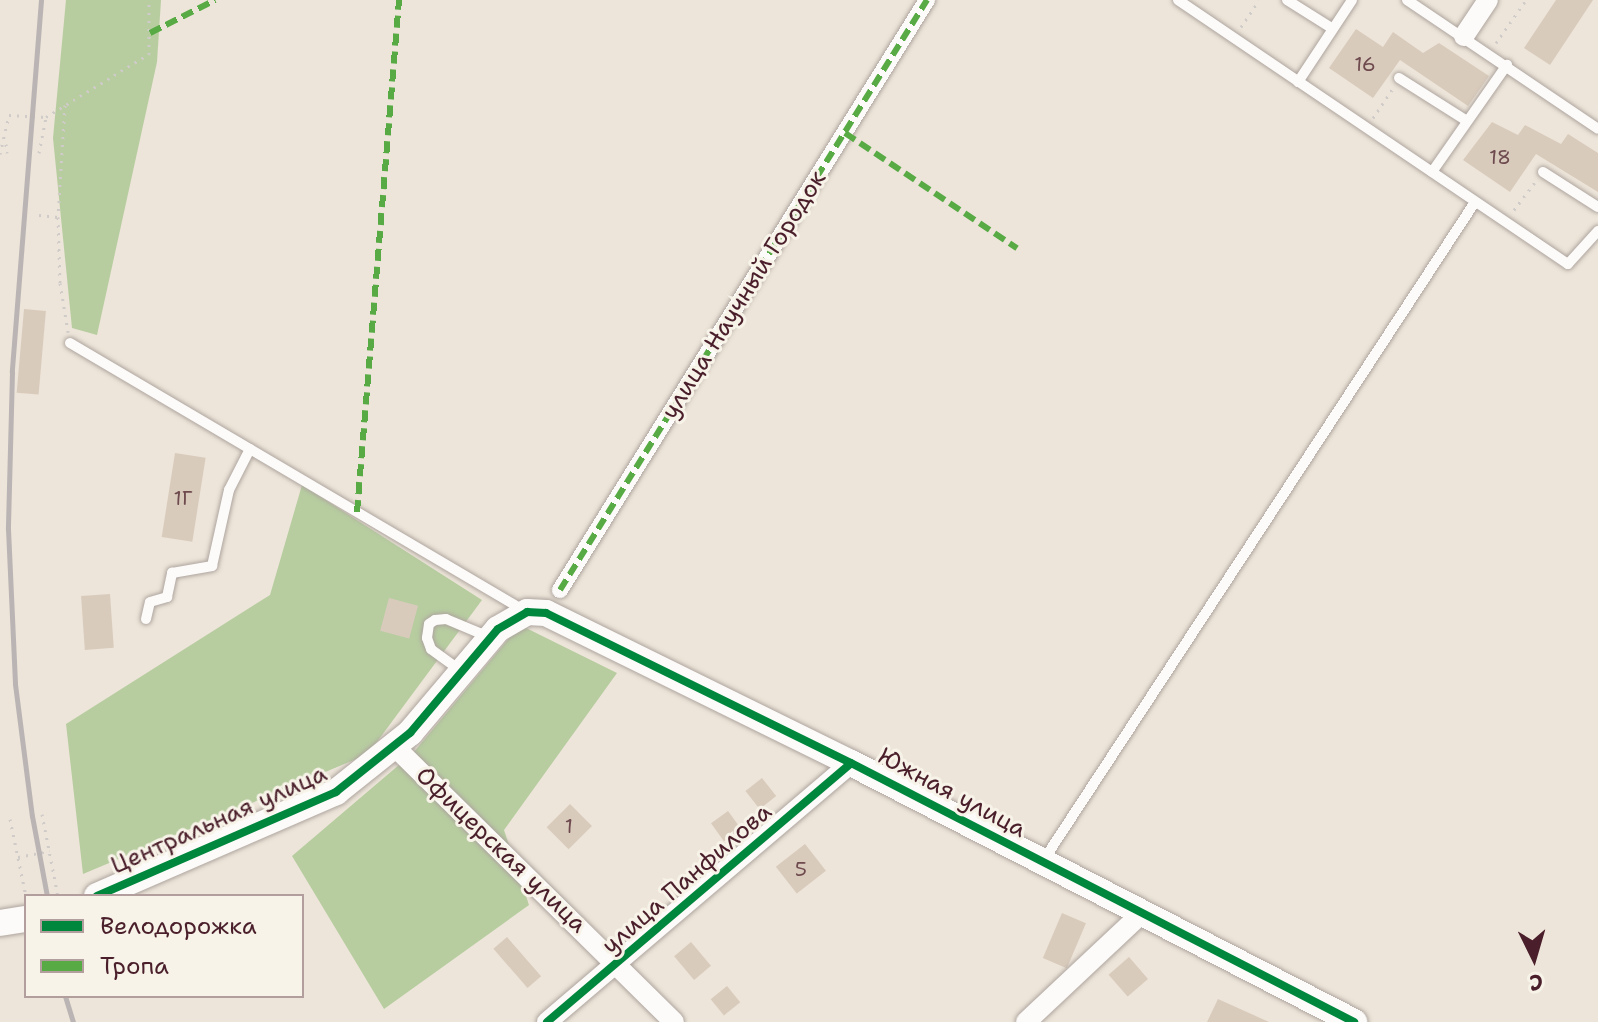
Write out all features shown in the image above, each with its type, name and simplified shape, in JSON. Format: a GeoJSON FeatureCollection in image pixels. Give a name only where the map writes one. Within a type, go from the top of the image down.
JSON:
{"type":"FeatureCollection","features":[{"type":"Feature","properties":{"kind":"street","name":"улица Научный Городок"},"geometry":{"type":"LineString","coordinates":[[560,590],[927,0]]}},
{"type":"Feature","properties":{"kind":"street"},"geometry":{"type":"LineString","coordinates":[[1464,36],[1488,0]]}},
{"type":"Feature","properties":{"kind":"street","name":"Южная улица"},"geometry":{"type":"LineString","coordinates":[[527,612],[546,613],[851,763],[1354,1022]]}},
{"type":"Feature","properties":{"kind":"street","name":"Центральная улица"},"geometry":{"type":"LineString","coordinates":[[102,894],[336,792],[410,733],[498,629],[527,612]]}},
{"type":"Feature","properties":{"kind":"street","name":"Офицерская улица"},"geometry":{"type":"LineString","coordinates":[[394,746],[674,1022]]}},
{"type":"Feature","properties":{"kind":"street","name":"улица Панфилова"},"geometry":{"type":"LineString","coordinates":[[547,1022],[618,965],[851,763]]}},
{"type":"Feature","properties":{"kind":"street"},"geometry":{"type":"LineString","coordinates":[[1026,1022],[1141,914]]}},
{"type":"Feature","properties":{"kind":"street"},"geometry":{"type":"LineString","coordinates":[[0,923],[24,919]]}},
{"type":"Feature","properties":{"kind":"lane"},"geometry":{"type":"LineString","coordinates":[[1178,0],[1568,264],[1598,231]]}},
{"type":"Feature","properties":{"kind":"lane"},"geometry":{"type":"LineString","coordinates":[[1287,0],[1333,29]]}},
{"type":"Feature","properties":{"kind":"lane"},"geometry":{"type":"LineString","coordinates":[[1298,82],[1352,0]]}},
{"type":"Feature","properties":{"kind":"lane"},"geometry":{"type":"LineString","coordinates":[[1407,0],[1597,124]]}},
{"type":"Feature","properties":{"kind":"lane"},"geometry":{"type":"LineString","coordinates":[[1432,172],[1507,65]]}},
{"type":"Feature","properties":{"kind":"lane"},"geometry":{"type":"LineString","coordinates":[[1399,78],[1467,121]]}},
{"type":"Feature","properties":{"kind":"lane"},"geometry":{"type":"LineString","coordinates":[[1543,172],[1598,207]]}},
{"type":"Feature","properties":{"kind":"lane"},"geometry":{"type":"LineString","coordinates":[[1042,863],[1475,202]]}},
{"type":"Feature","properties":{"kind":"lane"},"geometry":{"type":"LineString","coordinates":[[70,343],[527,612]]}},
{"type":"Feature","properties":{"kind":"lane"},"geometry":{"type":"LineString","coordinates":[[146,619],[150,602],[167,597],[172,573],[212,566],[229,490],[250,449]]}},
{"type":"Feature","properties":{"kind":"lane"},"geometry":{"type":"LineString","coordinates":[[463,672],[431,649],[427,638],[429,624],[446,619],[491,638]]}},
{"type":"Feature","properties":{"kind":"path"},"geometry":{"type":"LineString","coordinates":[[7,153],[9,115],[46,117],[149,54],[149,0]]}},
{"type":"Feature","properties":{"kind":"path"},"geometry":{"type":"LineString","coordinates":[[1234,38],[1259,0]]}},
{"type":"Feature","properties":{"kind":"path"},"geometry":{"type":"LineString","coordinates":[[1490,53],[1526,0]]}},
{"type":"Feature","properties":{"kind":"path"},"geometry":{"type":"LineString","coordinates":[[1367,128],[1399,78]]}},
{"type":"Feature","properties":{"kind":"path"},"geometry":{"type":"LineString","coordinates":[[65,105],[58,217],[60,283],[70,343]]}},
{"type":"Feature","properties":{"kind":"path"},"geometry":{"type":"LineString","coordinates":[[39,153],[46,117]]}},
{"type":"Feature","properties":{"kind":"path"},"geometry":{"type":"LineString","coordinates":[[0,154],[6,140]]}},
{"type":"Feature","properties":{"kind":"path"},"geometry":{"type":"LineString","coordinates":[[1505,222],[1543,172]]}},
{"type":"Feature","properties":{"kind":"path"},"geometry":{"type":"LineString","coordinates":[[39,215],[58,217]]}},
{"type":"Feature","properties":{"kind":"path"},"geometry":{"type":"LineString","coordinates":[[42,814],[58,894]]}},
{"type":"Feature","properties":{"kind":"path"},"geometry":{"type":"LineString","coordinates":[[10,819],[26,894]]}},
{"type":"Feature","properties":{"kind":"path"},"geometry":{"type":"LineString","coordinates":[[18,857],[49,851]]}},
{"type":"Feature","properties":{"kind":"green space"},"geometry":{"type":"Polygon","coordinates":[[[66,0],[161,0],[157,62],[97,335],[72,328],[53,138],[66,0]]]}},
{"type":"Feature","properties":{"kind":"green space"},"geometry":{"type":"Polygon","coordinates":[[[302,485],[482,600],[368,754],[83,874],[66,724],[270,595],[302,485]]]}},
{"type":"Feature","properties":{"kind":"green space"},"geometry":{"type":"Polygon","coordinates":[[[520,625],[617,673],[504,830],[529,905],[384,1009],[292,856],[413,753],[520,625]]]}},
{"type":"Feature","properties":{"kind":"building"},"geometry":{"type":"Polygon","coordinates":[[[1556,0],[1593,0],[1550,65],[1524,48],[1556,0]]]}},
{"type":"Feature","properties":{"kind":"building"},"geometry":{"type":"Polygon","coordinates":[[[1356,29],[1383,47],[1393,32],[1423,53],[1439,43],[1489,76],[1468,106],[1400,60],[1373,98],[1329,68],[1356,29]]]}},
{"type":"Feature","properties":{"kind":"building"},"geometry":{"type":"Polygon","coordinates":[[[1492,122],[1518,135],[1525,125],[1561,144],[1568,134],[1598,153],[1598,192],[1536,154],[1510,192],[1463,160],[1492,122]]]}},
{"type":"Feature","properties":{"kind":"building"},"geometry":{"type":"Polygon","coordinates":[[[24,309],[46,311],[39,395],[17,393],[24,309]]]}},
{"type":"Feature","properties":{"kind":"building"},"geometry":{"type":"Polygon","coordinates":[[[175,453],[206,458],[192,542],[162,537],[175,453]]]}},
{"type":"Feature","properties":{"kind":"building"},"geometry":{"type":"Polygon","coordinates":[[[110,594],[114,648],[85,650],[81,596],[110,594]]]}},
{"type":"Feature","properties":{"kind":"building"},"geometry":{"type":"Polygon","coordinates":[[[389,598],[418,606],[409,639],[380,631],[389,598]]]}},
{"type":"Feature","properties":{"kind":"building"},"geometry":{"type":"Polygon","coordinates":[[[762,778],[776,796],[760,809],[745,791],[762,778]]]}},
{"type":"Feature","properties":{"kind":"building"},"geometry":{"type":"Polygon","coordinates":[[[570,804],[592,826],[569,849],[547,827],[570,804]]]}},
{"type":"Feature","properties":{"kind":"building"},"geometry":{"type":"Polygon","coordinates":[[[728,811],[741,829],[724,841],[711,823],[728,811]]]}},
{"type":"Feature","properties":{"kind":"building"},"geometry":{"type":"Polygon","coordinates":[[[805,844],[826,871],[797,894],[776,867],[805,844]]]}},
{"type":"Feature","properties":{"kind":"building"},"geometry":{"type":"Polygon","coordinates":[[[1062,913],[1086,923],[1067,968],[1043,958],[1062,913]]]}},
{"type":"Feature","properties":{"kind":"building"},"geometry":{"type":"Polygon","coordinates":[[[507,937],[541,976],[528,988],[493,949],[507,937]]]}},
{"type":"Feature","properties":{"kind":"building"},"geometry":{"type":"Polygon","coordinates":[[[691,942],[711,966],[694,980],[674,956],[691,942]]]}},
{"type":"Feature","properties":{"kind":"building"},"geometry":{"type":"Polygon","coordinates":[[[1129,957],[1148,979],[1128,997],[1109,975],[1129,957]]]}},
{"type":"Feature","properties":{"kind":"building"},"geometry":{"type":"Polygon","coordinates":[[[727,986],[740,1002],[724,1016],[711,999],[727,986]]]}},
{"type":"Feature","properties":{"kind":"building"},"geometry":{"type":"Polygon","coordinates":[[[1218,999],[1269,1022],[1207,1022],[1218,999]]]}},
{"type":"Feature","properties":{"kind":"railway"},"geometry":{"type":"LineString","coordinates":[[41,0],[12,372],[8,529],[15,684],[32,816],[47,894]]}},
{"type":"Feature","properties":{"kind":"railway"},"geometry":{"type":"LineString","coordinates":[[66,998],[73,1022]]}},
{"type":"Feature","properties":{"kind":"marked path"},"geometry":{"type":"LineString","coordinates":[[150,33],[215,0]]}},
{"type":"Feature","properties":{"kind":"marked path"},"geometry":{"type":"LineString","coordinates":[[357,512],[399,0]]}},
{"type":"Feature","properties":{"kind":"marked path"},"geometry":{"type":"LineString","coordinates":[[560,590],[927,0]]}},
{"type":"Feature","properties":{"kind":"marked path"},"geometry":{"type":"LineString","coordinates":[[845,133],[1017,248]]}},
{"type":"Feature","properties":{"kind":"cycle path"},"geometry":{"type":"LineString","coordinates":[[102,894],[336,792],[410,733],[498,629],[527,612],[546,613],[851,763],[1354,1022]]}},
{"type":"Feature","properties":{"kind":"cycle path"},"geometry":{"type":"LineString","coordinates":[[547,1022],[851,763]]}}]}
